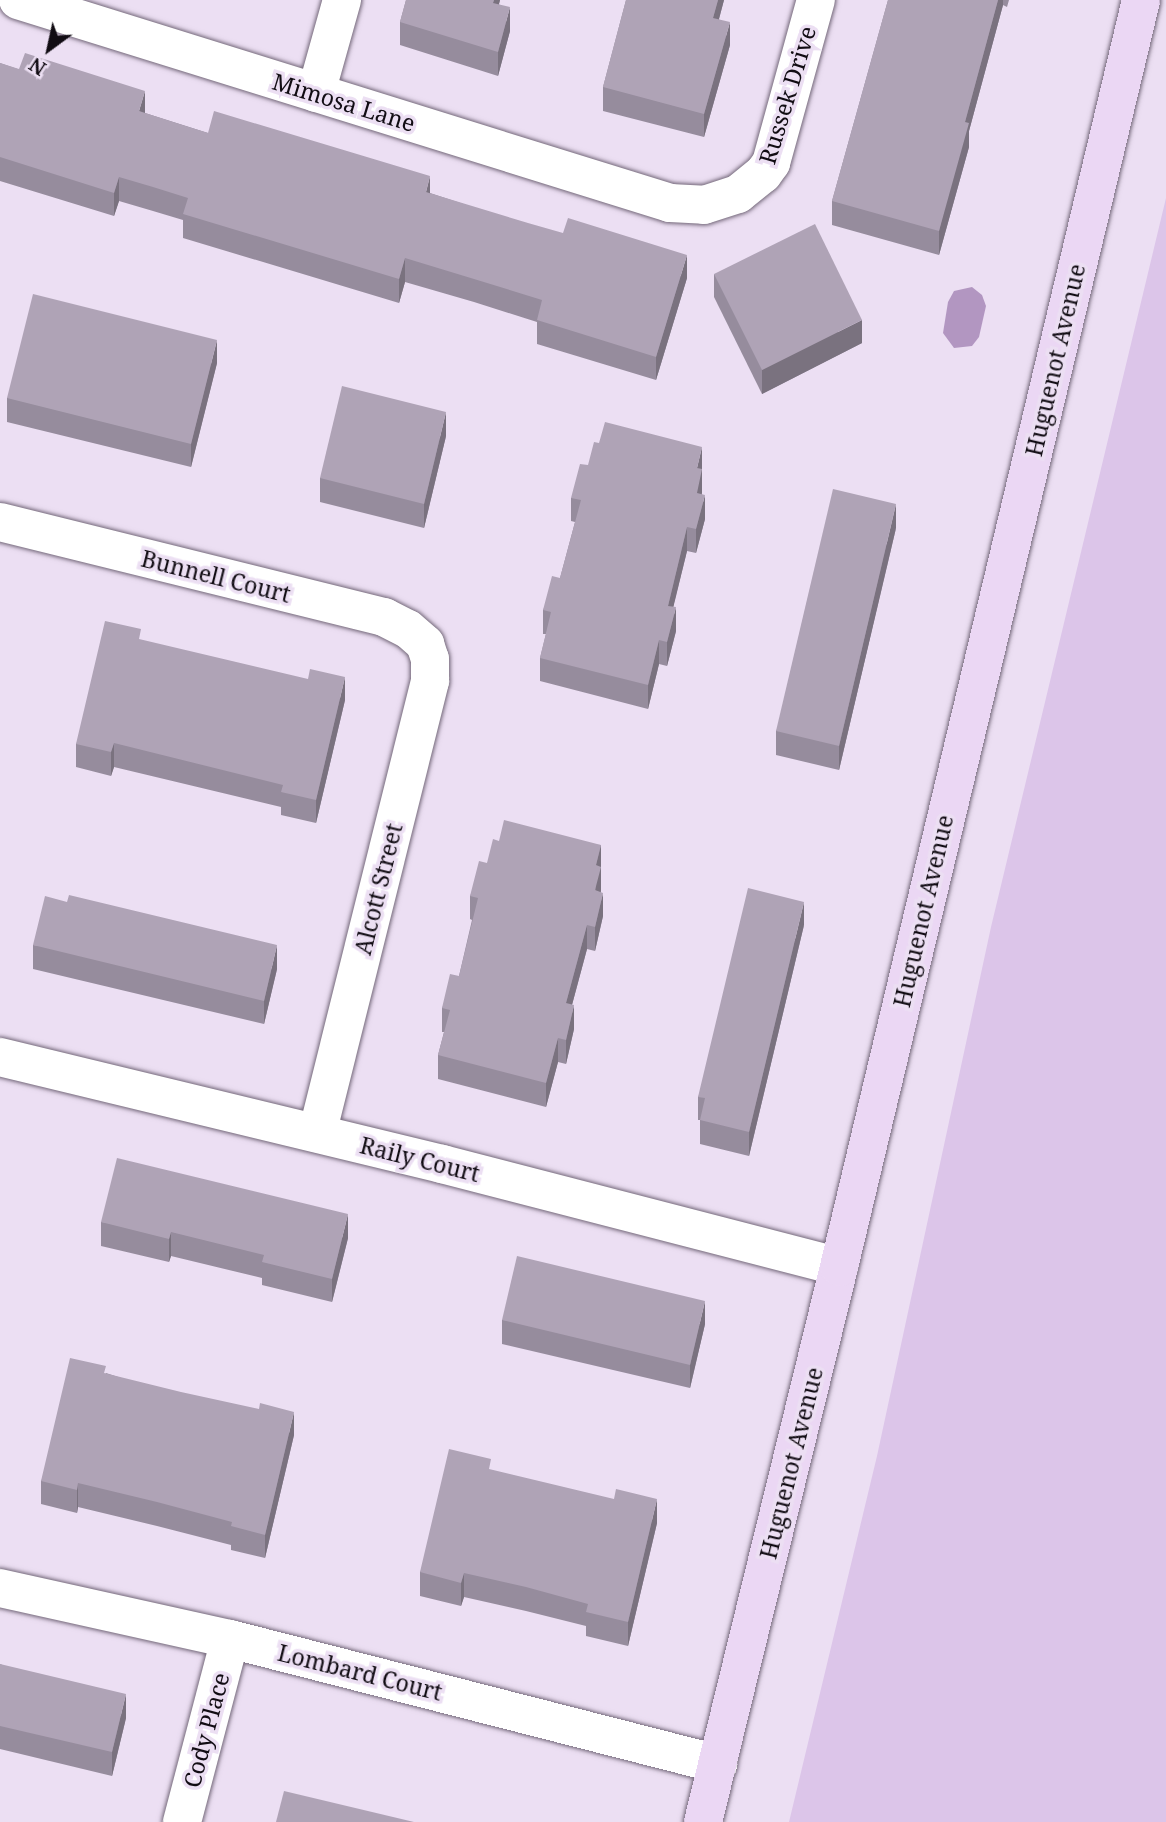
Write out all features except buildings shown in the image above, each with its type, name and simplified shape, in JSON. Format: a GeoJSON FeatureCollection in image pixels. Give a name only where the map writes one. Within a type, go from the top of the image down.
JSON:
{"type":"FeatureCollection","features":[{"type":"Feature","properties":{"kind":"street","name":"Mimosa Lane"},"geometry":{"type":"LineString","coordinates":[[18,0],[670,202]]}},
{"type":"Feature","properties":{"kind":"street"},"geometry":{"type":"LineString","coordinates":[[316,93],[342,0]]}},
{"type":"Feature","properties":{"kind":"street","name":"Russek Drive"},"geometry":{"type":"LineString","coordinates":[[670,202],[704,205],[738,194],[763,174],[771,163],[816,0]]}},
{"type":"Feature","properties":{"kind":"street","name":"Huguenot Avenue"},"geometry":{"type":"LineString","coordinates":[[703,1822],[839,1267],[1141,0]]}},
{"type":"Feature","properties":{"kind":"street","name":"Bunnell Court"},"geometry":{"type":"LineString","coordinates":[[0,522],[384,617],[408,629],[425,644]]}},
{"type":"Feature","properties":{"kind":"street","name":"Alcott Street"},"geometry":{"type":"LineString","coordinates":[[317,1133],[429,681],[430,659],[425,644]]}},
{"type":"Feature","properties":{"kind":"street","name":"Raily Court"},"geometry":{"type":"LineString","coordinates":[[0,1057],[317,1133],[839,1267]]}},
{"type":"Feature","properties":{"kind":"street","name":"Lombard Court"},"geometry":{"type":"LineString","coordinates":[[0,1588],[230,1639],[718,1764]]}},
{"type":"Feature","properties":{"kind":"street","name":"Cody Place"},"geometry":{"type":"LineString","coordinates":[[182,1822],[230,1639]]}},
{"type":"Feature","properties":{"kind":"shaded area"},"geometry":{"type":"Polygon","coordinates":[[[1166,198],[1166,1822],[789,1822],[877,1456],[991,927],[1166,198]]]}},
{"type":"Feature","properties":{"kind":"shaded area"},"geometry":{"type":"Polygon","coordinates":[[[972,287],[982,295],[986,306],[979,337],[972,346],[954,348],[943,333],[948,302],[954,291],[972,287]]]}}]}
